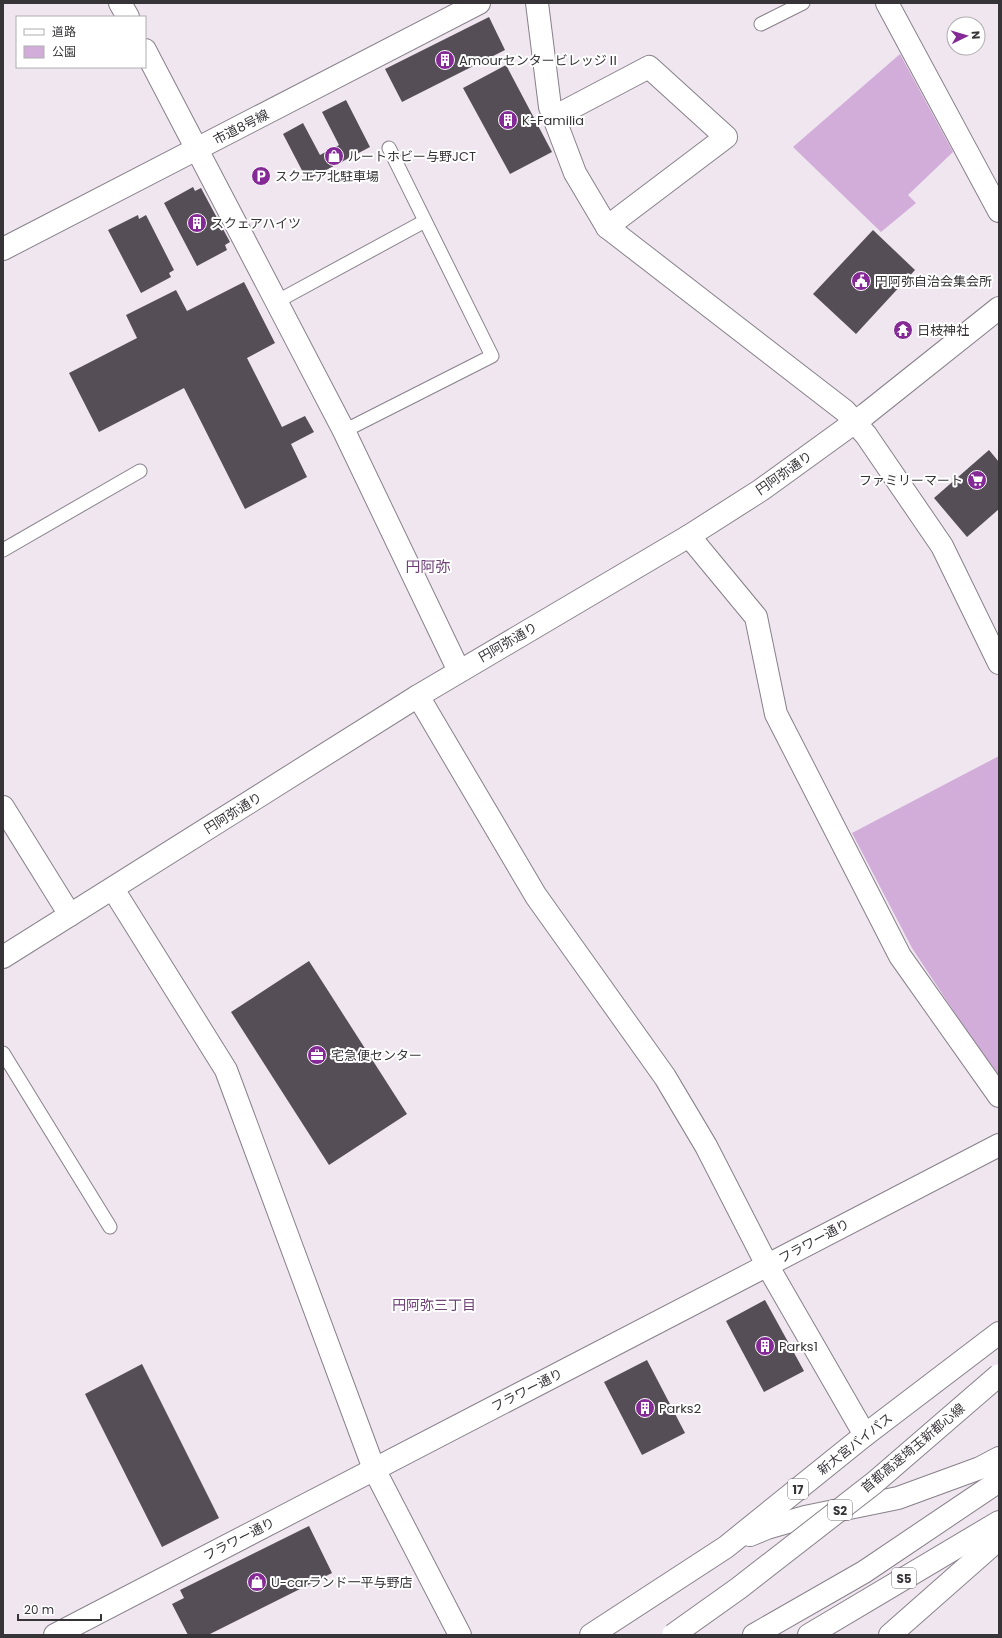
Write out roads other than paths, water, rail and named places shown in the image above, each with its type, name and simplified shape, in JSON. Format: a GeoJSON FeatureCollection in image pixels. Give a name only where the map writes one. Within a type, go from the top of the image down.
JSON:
{"type":"FeatureCollection","features":[{"type":"Feature","properties":{"kind":"main road"},"geometry":{"type":"LineString","coordinates":[[120,3],[127,16]]}},
{"type":"Feature","properties":{"kind":"main road","name":"市道8号線"},"geometry":{"type":"LineString","coordinates":[[3,249],[479,3]]}},
{"type":"Feature","properties":{"kind":"main road"},"geometry":{"type":"LineString","coordinates":[[536,3],[550,107],[575,173],[607,227],[845,410],[856,422],[942,546],[999,663]]}},
{"type":"Feature","properties":{"kind":"main road"},"geometry":{"type":"LineString","coordinates":[[887,3],[999,212]]}},
{"type":"Feature","properties":{"kind":"main road"},"geometry":{"type":"LineString","coordinates":[[146,52],[344,431],[459,671]]}},
{"type":"Feature","properties":{"kind":"main road"},"geometry":{"type":"LineString","coordinates":[[554,117],[649,67],[726,137],[607,227]]}},
{"type":"Feature","properties":{"kind":"main road","name":"円阿弥通り"},"geometry":{"type":"LineString","coordinates":[[3,958],[418,696],[689,536],[761,490],[856,422],[999,308]]}},
{"type":"Feature","properties":{"kind":"main road"},"geometry":{"type":"LineString","coordinates":[[689,536],[756,617],[776,714],[900,956],[999,1096]]}},
{"type":"Feature","properties":{"kind":"main road"},"geometry":{"type":"LineString","coordinates":[[418,696],[536,896],[665,1077],[706,1146],[767,1265],[865,1435]]}},
{"type":"Feature","properties":{"kind":"main road"},"geometry":{"type":"LineString","coordinates":[[3,807],[70,915]]}},
{"type":"Feature","properties":{"kind":"main road"},"geometry":{"type":"LineString","coordinates":[[113,889],[226,1070],[374,1469],[460,1635]]}},
{"type":"Feature","properties":{"kind":"main road","name":"フラワー通り"},"geometry":{"type":"LineString","coordinates":[[55,1635],[999,1144]]}},
{"type":"Feature","properties":{"kind":"main road","name":"新大宮バイパス"},"geometry":{"type":"LineString","coordinates":[[591,1635],[726,1547],[865,1435],[999,1333]]}},
{"type":"Feature","properties":{"kind":"main road","name":"首都高速埼玉新都心線"},"geometry":{"type":"LineString","coordinates":[[673,1635],[739,1588],[874,1483],[999,1375]]}},
{"type":"Feature","properties":{"kind":"main road","name":"17"},"geometry":{"type":"LineString","coordinates":[[726,1547],[767,1528],[805,1517],[898,1498],[980,1468],[999,1458]]}},
{"type":"Feature","properties":{"kind":"main road"},"geometry":{"type":"LineString","coordinates":[[754,1635],[864,1572],[999,1481]]}},
{"type":"Feature","properties":{"kind":"main road","name":"S5"},"geometry":{"type":"LineString","coordinates":[[809,1635],[999,1522]]}},
{"type":"Feature","properties":{"kind":"main road"},"geometry":{"type":"LineString","coordinates":[[890,1635],[999,1539]]}},
{"type":"Feature","properties":{"kind":"lane"},"geometry":{"type":"LineString","coordinates":[[761,24],[802,3]]}},
{"type":"Feature","properties":{"kind":"lane"},"geometry":{"type":"LineString","coordinates":[[344,431],[492,356],[389,148]]}},
{"type":"Feature","properties":{"kind":"lane"},"geometry":{"type":"LineString","coordinates":[[276,302],[426,222]]}},
{"type":"Feature","properties":{"kind":"lane"},"geometry":{"type":"LineString","coordinates":[[3,550],[140,471]]}},
{"type":"Feature","properties":{"kind":"lane"},"geometry":{"type":"LineString","coordinates":[[3,1053],[110,1227]]}},
{"type":"Feature","properties":{"kind":"place","name":"AmourセンタービレッジⅡ"},"geometry":{"type":"Point","coordinates":[445,60]}},
{"type":"Feature","properties":{"kind":"place","name":"K-Familia"},"geometry":{"type":"Point","coordinates":[508,120]}},
{"type":"Feature","properties":{"kind":"place","name":"ルートホビー与野JCT"},"geometry":{"type":"Point","coordinates":[334,156]}},
{"type":"Feature","properties":{"kind":"place","name":"スクエア北駐車場"},"geometry":{"type":"Point","coordinates":[261,176]}},
{"type":"Feature","properties":{"kind":"place","name":"スクェアハイツ"},"geometry":{"type":"Point","coordinates":[197,223]}},
{"type":"Feature","properties":{"kind":"place","name":"円阿弥自治会集会所"},"geometry":{"type":"Point","coordinates":[861,281]}},
{"type":"Feature","properties":{"kind":"place","name":"日枝神社"},"geometry":{"type":"Point","coordinates":[903,330]}},
{"type":"Feature","properties":{"kind":"place","name":"ファミリーマート"},"geometry":{"type":"Point","coordinates":[977,480]}},
{"type":"Feature","properties":{"kind":"place","name":"宅急便センター"},"geometry":{"type":"Point","coordinates":[317,1055]}},
{"type":"Feature","properties":{"kind":"place","name":"Parks1"},"geometry":{"type":"Point","coordinates":[765,1346]}},
{"type":"Feature","properties":{"kind":"place","name":"Parks2"},"geometry":{"type":"Point","coordinates":[645,1408]}},
{"type":"Feature","properties":{"kind":"place","name":"U-carランド一平与野店"},"geometry":{"type":"Point","coordinates":[257,1582]}},
{"type":"Feature","properties":{"kind":"district","name":"円阿弥"},"geometry":{"type":"Point","coordinates":[428,566]}},
{"type":"Feature","properties":{"kind":"district","name":"円阿弥三丁目"},"geometry":{"type":"Point","coordinates":[434,1305]}}]}
